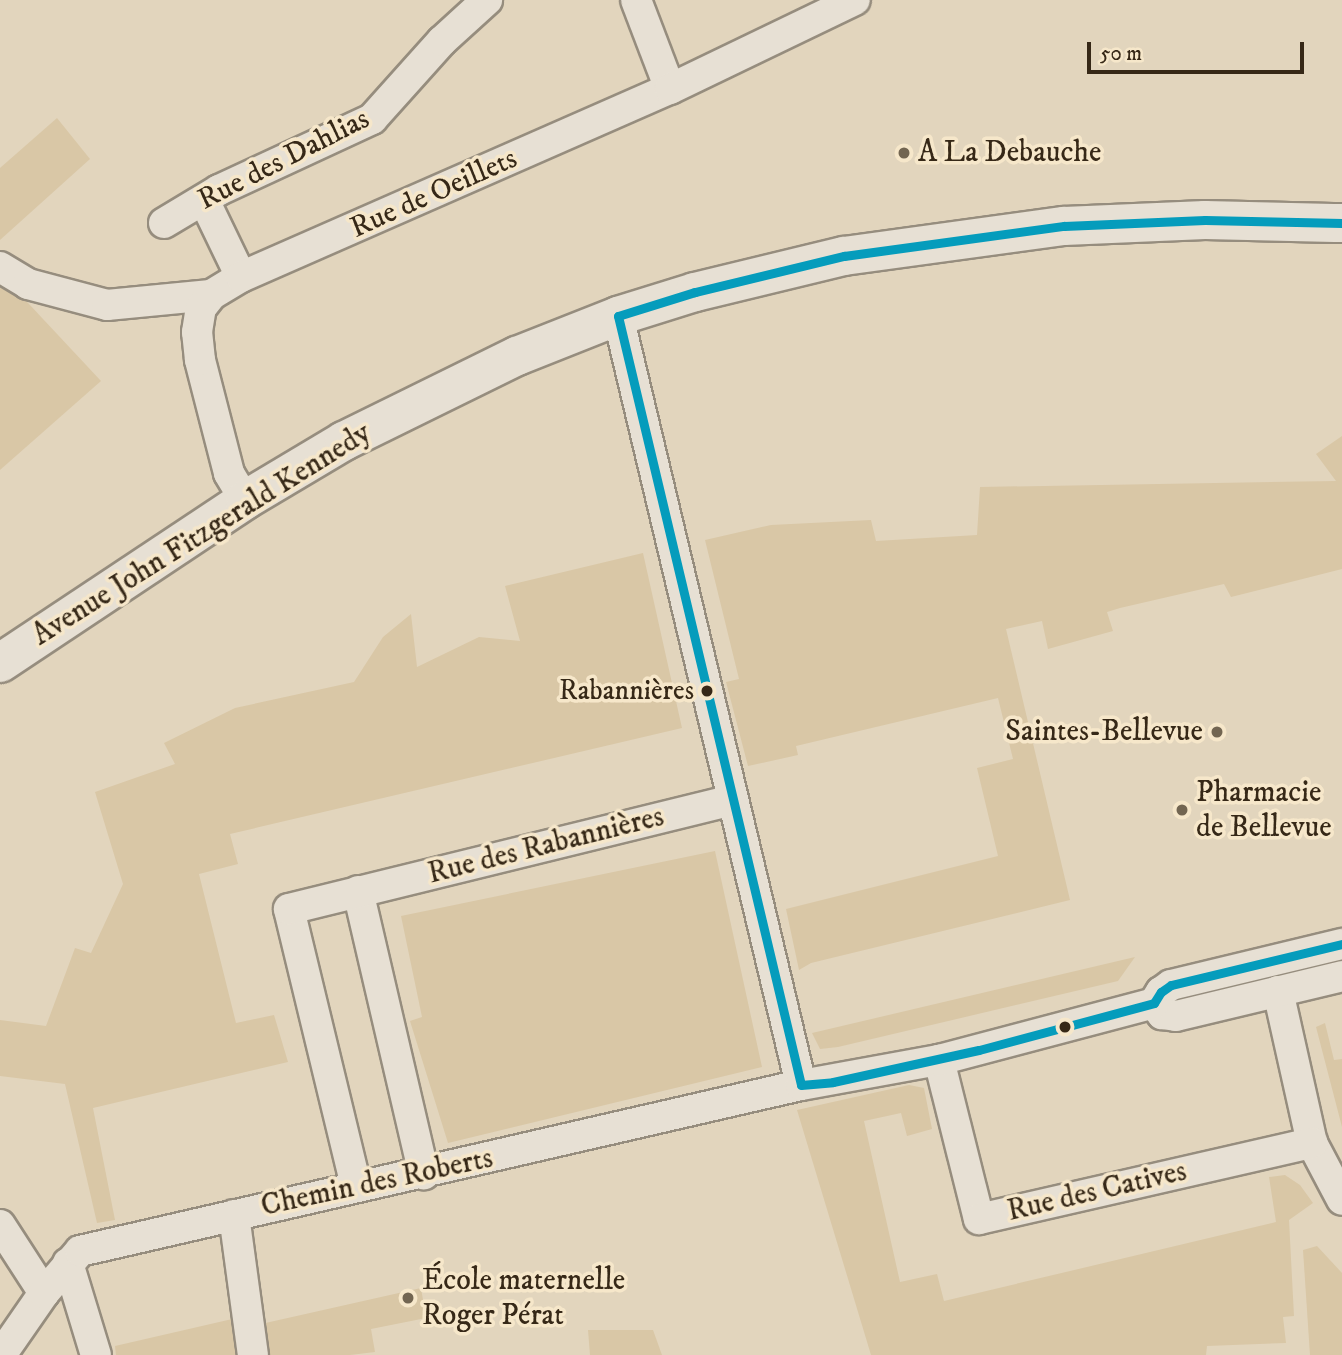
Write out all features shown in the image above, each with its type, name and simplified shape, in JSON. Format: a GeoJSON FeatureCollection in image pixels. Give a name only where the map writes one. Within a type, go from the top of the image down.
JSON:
{"type":"FeatureCollection","features":[{"type":"Feature","properties":{"kind":"main road","name":"Avenue John Fitzgerald Kennedy"},"geometry":{"type":"LineString","coordinates":[[0,663],[246,500],[344,441],[517,356],[618,316],[695,292],[844,256],[1064,226],[1205,220],[1342,223]]}},
{"type":"Feature","properties":{"kind":"street","name":"Rue des Dahlias"},"geometry":{"type":"LineString","coordinates":[[164,223],[219,190],[372,119],[442,41],[487,0]]}},
{"type":"Feature","properties":{"kind":"street"},"geometry":{"type":"LineString","coordinates":[[636,0],[670,89]]}},
{"type":"Feature","properties":{"kind":"street","name":"Rue de Oeillets"},"geometry":{"type":"LineString","coordinates":[[211,295],[241,277],[670,89],[855,0]]}},
{"type":"Feature","properties":{"kind":"street"},"geometry":{"type":"LineString","coordinates":[[204,200],[241,277]]}},
{"type":"Feature","properties":{"kind":"street"},"geometry":{"type":"LineString","coordinates":[[0,267],[28,284],[107,304],[211,295]]}},
{"type":"Feature","properties":{"kind":"street"},"geometry":{"type":"LineString","coordinates":[[211,295],[201,308],[197,332],[200,360],[229,472],[246,500]]}},
{"type":"Feature","properties":{"kind":"street"},"geometry":{"type":"LineString","coordinates":[[618,316],[801,1085]]}},
{"type":"Feature","properties":{"kind":"street","name":"Rue des Rabannières"},"geometry":{"type":"LineString","coordinates":[[356,1186],[289,909],[733,800]]}},
{"type":"Feature","properties":{"kind":"street"},"geometry":{"type":"LineString","coordinates":[[358,891],[424,1174]]}},
{"type":"Feature","properties":{"kind":"street"},"geometry":{"type":"LineString","coordinates":[[1342,944],[1171,985],[1161,992],[1154,1003],[1162,1014],[1176,1016],[1342,976]]}},
{"type":"Feature","properties":{"kind":"street"},"geometry":{"type":"LineString","coordinates":[[1278,991],[1312,1143],[1342,1200]]}},
{"type":"Feature","properties":{"kind":"street","name":"Chemin des Roberts"},"geometry":{"type":"LineString","coordinates":[[1,1355],[44,1293],[80,1251],[356,1186],[424,1174],[801,1085],[939,1060],[1154,1003]]}},
{"type":"Feature","properties":{"kind":"street","name":"Rue des Catives"},"geometry":{"type":"LineString","coordinates":[[939,1060],[979,1219],[1312,1143]]}},
{"type":"Feature","properties":{"kind":"street"},"geometry":{"type":"LineString","coordinates":[[234,1215],[253,1355]]}},
{"type":"Feature","properties":{"kind":"street"},"geometry":{"type":"LineString","coordinates":[[0,1225],[44,1293]]}},
{"type":"Feature","properties":{"kind":"street"},"geometry":{"type":"LineString","coordinates":[[68,1263],[96,1355]]}},
{"type":"Feature","properties":{"kind":"shaded area"},"geometry":{"type":"Polygon","coordinates":[[[57,118],[90,159],[0,240],[0,168],[57,118]]]}},
{"type":"Feature","properties":{"kind":"shaded area"},"geometry":{"type":"Polygon","coordinates":[[[0,273],[101,381],[0,470],[0,273]]]}},
{"type":"Feature","properties":{"kind":"shaded area"},"geometry":{"type":"Polygon","coordinates":[[[1342,436],[1342,569],[1231,597],[1224,584],[1120,608],[1107,612],[1113,631],[1048,649],[1042,621],[1006,629],[1070,900],[811,963],[799,970],[786,909],[998,856],[977,768],[1013,759],[998,698],[796,746],[798,755],[748,766],[726,682],[739,679],[705,540],[771,525],[871,520],[876,541],[977,535],[980,487],[1336,481],[1316,454],[1342,436]]]}},
{"type":"Feature","properties":{"kind":"shaded area"},"geometry":{"type":"Polygon","coordinates":[[[643,553],[682,728],[230,834],[238,864],[199,874],[236,1023],[274,1015],[288,1062],[93,1108],[115,1220],[97,1223],[65,1084],[0,1076],[0,1020],[46,1026],[75,948],[91,953],[123,884],[95,792],[175,764],[164,743],[235,708],[354,682],[383,637],[411,614],[417,667],[479,637],[520,641],[505,586],[643,553]]]}},
{"type":"Feature","properties":{"kind":"shaded area"},"geometry":{"type":"Polygon","coordinates":[[[715,851],[762,1067],[448,1143],[410,1021],[422,1017],[401,916],[715,851]]]}},
{"type":"Feature","properties":{"kind":"shaded area"},"geometry":{"type":"Polygon","coordinates":[[[1135,957],[1118,981],[838,1047],[820,1049],[812,1033],[1135,957]]]}},
{"type":"Feature","properties":{"kind":"shaded area"},"geometry":{"type":"Polygon","coordinates":[[[1325,1023],[1334,1060],[1342,1059],[1342,1127],[1316,1027],[1325,1023]]]}},
{"type":"Feature","properties":{"kind":"shaded area"},"geometry":{"type":"Polygon","coordinates":[[[909,1085],[924,1088],[932,1129],[907,1136],[901,1113],[864,1121],[900,1282],[937,1274],[944,1301],[1276,1222],[1269,1177],[1285,1175],[1300,1185],[1313,1203],[1289,1220],[1294,1316],[1283,1317],[1286,1343],[1207,1346],[1206,1355],[871,1355],[797,1110],[909,1085]]]}},
{"type":"Feature","properties":{"kind":"shaded area"},"geometry":{"type":"Polygon","coordinates":[[[1317,1246],[1342,1273],[1342,1355],[1310,1355],[1303,1250],[1317,1246]]]}},
{"type":"Feature","properties":{"kind":"shaded area"},"geometry":{"type":"Polygon","coordinates":[[[421,1288],[426,1318],[371,1329],[375,1352],[350,1355],[266,1355],[261,1324],[421,1288]]]}},
{"type":"Feature","properties":{"kind":"shaded area"},"geometry":{"type":"Polygon","coordinates":[[[241,1317],[244,1355],[116,1355],[115,1346],[241,1317]]]}},
{"type":"Feature","properties":{"kind":"shaded area"},"geometry":{"type":"Polygon","coordinates":[[[588,1330],[653,1330],[662,1355],[590,1355],[588,1330]]]}},
{"type":"Feature","properties":{"kind":"transit line","name":"A"},"geometry":{"type":"LineString","coordinates":[[618,316],[695,292],[844,256],[1064,226],[1205,220],[1342,223]]}},
{"type":"Feature","properties":{"kind":"transit line","name":"A"},"geometry":{"type":"LineString","coordinates":[[618,316],[801,1085]]}},
{"type":"Feature","properties":{"kind":"transit line","name":"A"},"geometry":{"type":"LineString","coordinates":[[801,1085],[833,1082],[979,1050],[1154,1003],[1161,992],[1171,985],[1342,944]]}},
{"type":"Feature","properties":{"kind":"place","name":"A La Debauche"},"geometry":{"type":"Point","coordinates":[904,153]}},
{"type":"Feature","properties":{"kind":"place","name":"Rabannières"},"geometry":{"type":"Point","coordinates":[707,691]}},
{"type":"Feature","properties":{"kind":"place","name":"Saintes-Bellevue"},"geometry":{"type":"Point","coordinates":[1217,732]}},
{"type":"Feature","properties":{"kind":"place","name":"Pharmacie de Bellevue"},"geometry":{"type":"Point","coordinates":[1182,810]}},
{"type":"Feature","properties":{"kind":"place","name":"École maternelle Roger Pérat"},"geometry":{"type":"Point","coordinates":[408,1298]}}]}
